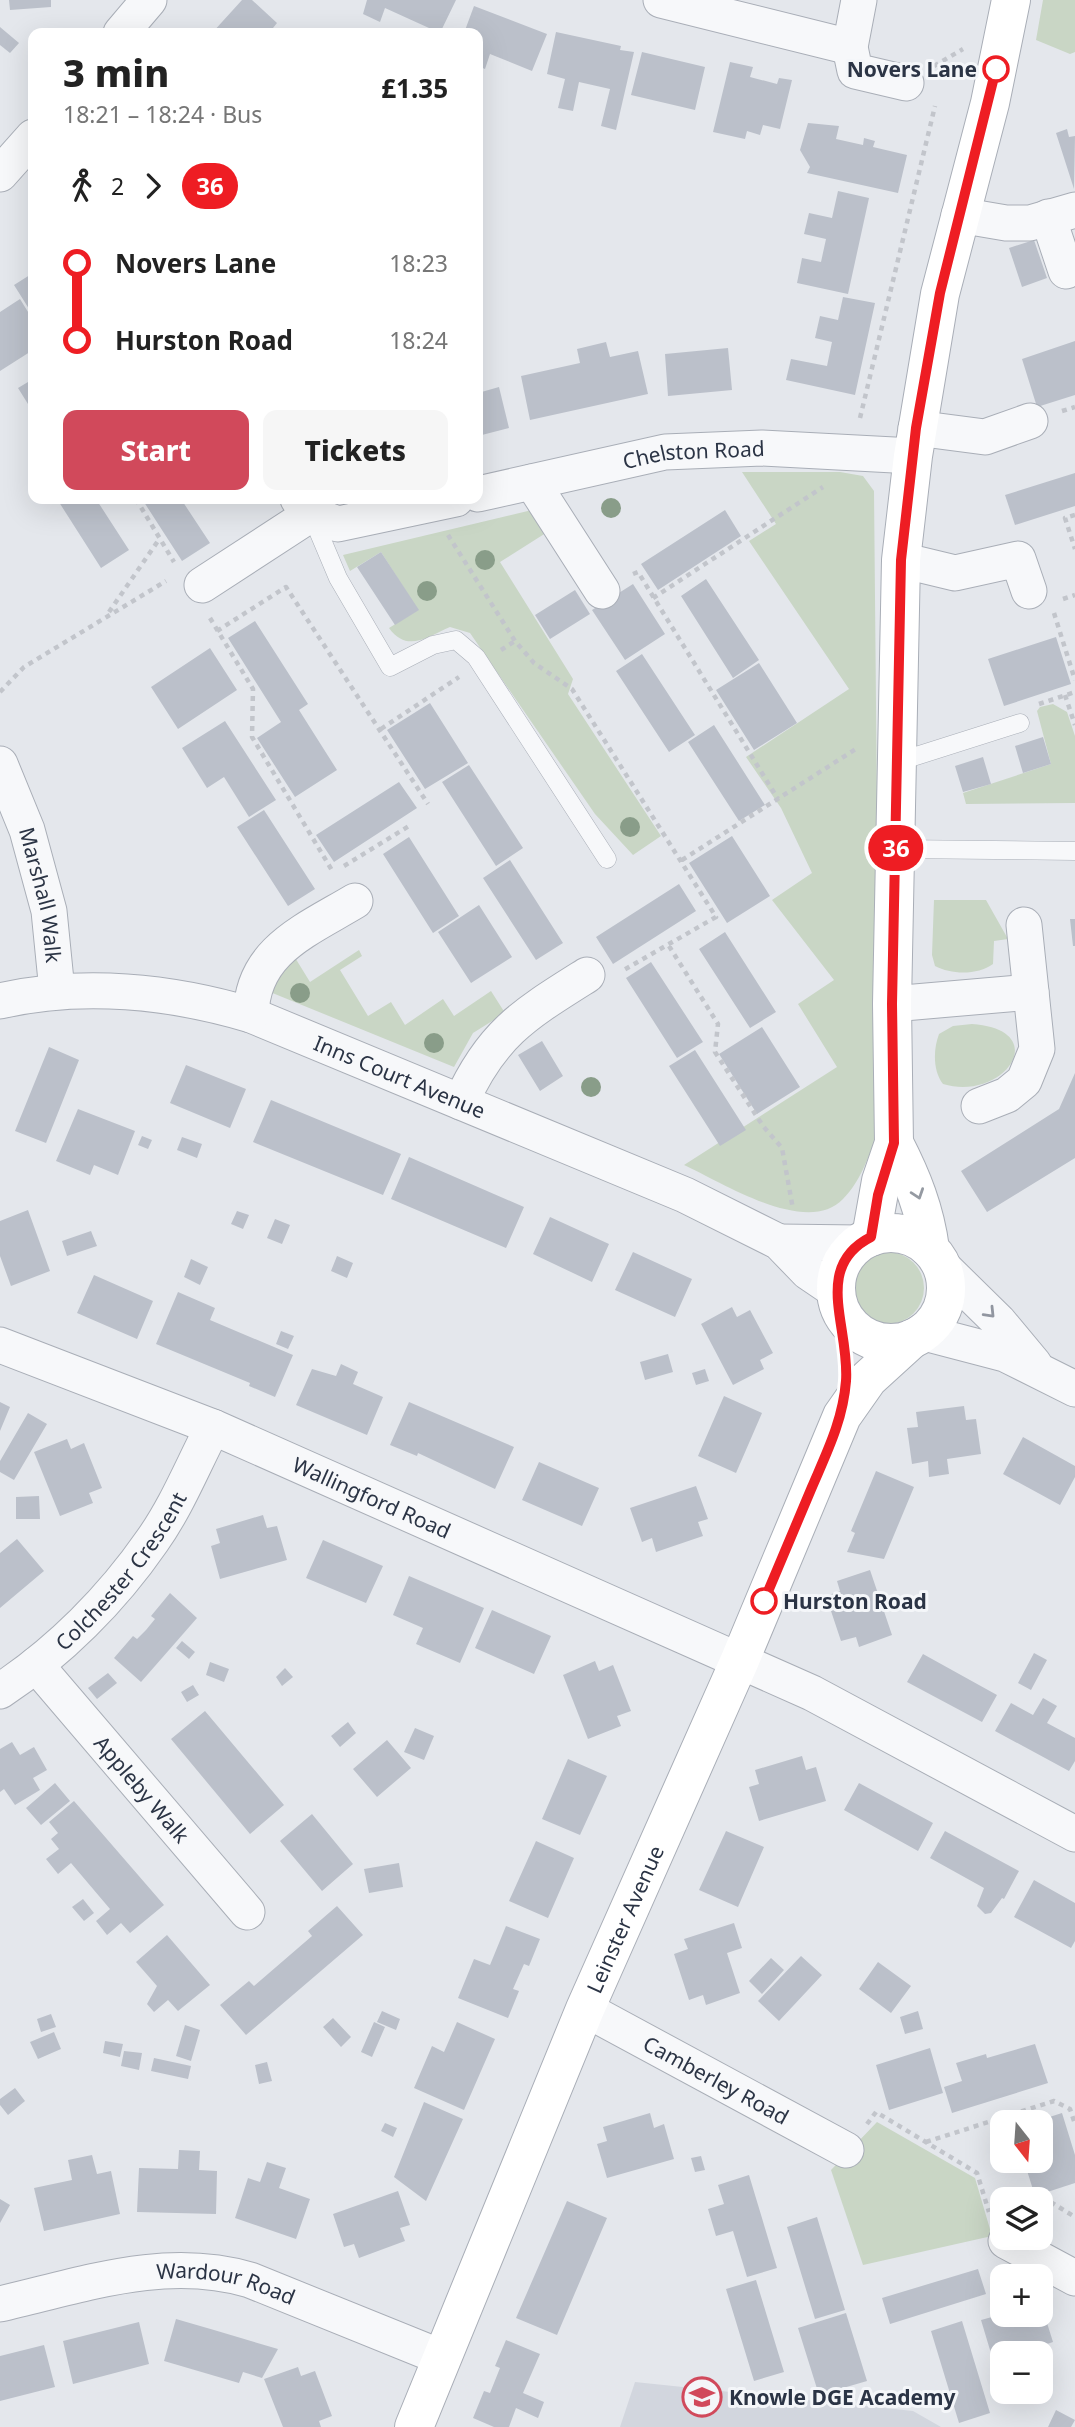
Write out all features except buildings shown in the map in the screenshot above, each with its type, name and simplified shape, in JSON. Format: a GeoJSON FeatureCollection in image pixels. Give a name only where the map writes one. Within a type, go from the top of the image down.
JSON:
{"type":"FeatureCollection","features":[{"type":"Feature","properties":{"kind":"street"},"geometry":{"type":"LineString","coordinates":[[125,28],[149,0]]}},
{"type":"Feature","properties":{"kind":"street"},"geometry":{"type":"LineString","coordinates":[[661,0],[850,47]]}},
{"type":"Feature","properties":{"kind":"street"},"geometry":{"type":"LineString","coordinates":[[859,0],[850,47],[855,71],[922,86]]}},
{"type":"Feature","properties":{"kind":"street"},"geometry":{"type":"LineString","coordinates":[[894,1143],[915,1184],[946,1284],[944,1303],[929,1327],[917,1335],[894,1342],[866,1337],[851,1325],[838,1300],[840,1266],[865,1240],[894,1143],[892,1004],[901,560],[915,442],[940,293],[990,103],[1009,12]]}},
{"type":"Feature","properties":{"kind":"street"},"geometry":{"type":"LineString","coordinates":[[0,174],[28,143]]}},
{"type":"Feature","properties":{"kind":"street"},"geometry":{"type":"LineString","coordinates":[[959,215],[1006,223],[1030,223],[1061,214],[1066,271]]}},
{"type":"Feature","properties":{"kind":"street","name":"Chelston Road"},"geometry":{"type":"LineString","coordinates":[[483,493],[665,452],[762,448],[852,452],[915,442],[985,437],[1030,421]]}},
{"type":"Feature","properties":{"kind":"street"},"geometry":{"type":"LineString","coordinates":[[531,482],[601,591]]}},
{"type":"Feature","properties":{"kind":"street"},"geometry":{"type":"LineString","coordinates":[[191,579],[304,506],[338,524],[433,504]]}},
{"type":"Feature","properties":{"kind":"street"},"geometry":{"type":"LineString","coordinates":[[901,560],[955,573],[1018,559],[1029,591]]}},
{"type":"Feature","properties":{"kind":"street","name":"Marshall Walk"},"geometry":{"type":"LineString","coordinates":[[0,764],[27,830],[48,911],[57,991]]}},
{"type":"Feature","properties":{"kind":"street"},"geometry":{"type":"LineString","coordinates":[[251,1015],[251,992],[271,955],[354,902]]}},
{"type":"Feature","properties":{"kind":"street"},"geometry":{"type":"LineString","coordinates":[[979,1107],[1007,1095],[1024,1081],[1037,1049],[1024,925]]}},
{"type":"Feature","properties":{"kind":"street"},"geometry":{"type":"LineString","coordinates":[[461,1102],[474,1073],[491,1047],[522,1016],[587,975]]}},
{"type":"Feature","properties":{"kind":"street","name":"Inns Court Avenue"},"geometry":{"type":"LineString","coordinates":[[0,1001],[57,991],[110,991],[197,1001],[251,1015],[685,1195],[789,1241],[865,1240]]}},
{"type":"Feature","properties":{"kind":"street"},"geometry":{"type":"LineString","coordinates":[[892,1004],[1031,992]]}},
{"type":"Feature","properties":{"kind":"street"},"geometry":{"type":"LineString","coordinates":[[865,1240],[904,1234],[936,1257],[999,1322],[1039,1369]]}},
{"type":"Feature","properties":{"kind":"street","name":"Inns Court Avenue"},"geometry":{"type":"LineString","coordinates":[[789,1241],[808,1272],[838,1300]]}},
{"type":"Feature","properties":{"kind":"street","name":"Leinster Avenue"},"geometry":{"type":"LineString","coordinates":[[838,1300],[847,1352],[842,1416]]}},
{"type":"Feature","properties":{"kind":"street"},"geometry":{"type":"LineString","coordinates":[[917,1335],[1005,1354],[1075,1389]]}},
{"type":"Feature","properties":{"kind":"street","name":"Leinster Avenue"},"geometry":{"type":"LineString","coordinates":[[414,2427],[585,2009],[740,1660],[842,1416],[868,1379],[917,1335]]}},
{"type":"Feature","properties":{"kind":"street","name":"Wallingford Road"},"geometry":{"type":"LineString","coordinates":[[0,1345],[213,1427],[740,1660]]}},
{"type":"Feature","properties":{"kind":"street","name":"Colchester Crescent"},"geometry":{"type":"LineString","coordinates":[[0,1691],[36,1665],[95,1611],[153,1541],[176,1502],[213,1427]]}},
{"type":"Feature","properties":{"kind":"street"},"geometry":{"type":"LineString","coordinates":[[740,1660],[812,1693],[1075,1834]]}},
{"type":"Feature","properties":{"kind":"street","name":"Appleby Walk"},"geometry":{"type":"LineString","coordinates":[[36,1665],[247,1912]]}},
{"type":"Feature","properties":{"kind":"street","name":"Camberley Road"},"geometry":{"type":"LineString","coordinates":[[585,2009],[846,2150]]}},
{"type":"Feature","properties":{"kind":"street"},"geometry":{"type":"LineString","coordinates":[[1023,2250],[1075,2278]]}},
{"type":"Feature","properties":{"kind":"street","name":"Wardour Road"},"geometry":{"type":"LineString","coordinates":[[0,2304],[129,2274],[163,2269],[219,2271],[250,2280],[443,2358]]}},
{"type":"Feature","properties":{"kind":"lane"},"geometry":{"type":"LineString","coordinates":[[304,506],[338,578],[390,667],[433,645],[456,640],[480,663],[607,859]]}},
{"type":"Feature","properties":{"kind":"lane"},"geometry":{"type":"LineString","coordinates":[[897,762],[1020,723]]}},
{"type":"Feature","properties":{"kind":"lane"},"geometry":{"type":"LineString","coordinates":[[896,849],[1075,850]]}},
{"type":"Feature","properties":{"kind":"path"},"geometry":{"type":"LineString","coordinates":[[852,452],[922,86],[1009,12]]}},
{"type":"Feature","properties":{"kind":"path"},"geometry":{"type":"LineString","coordinates":[[653,598],[828,484]]}},
{"type":"Feature","properties":{"kind":"path"},"geometry":{"type":"LineString","coordinates":[[0,691],[24,667],[107,616],[191,579],[160,538],[139,504]]}},
{"type":"Feature","properties":{"kind":"path"},"geometry":{"type":"LineString","coordinates":[[443,504],[515,641],[534,663],[572,689],[716,916],[669,946],[607,978],[587,975]]}},
{"type":"Feature","properties":{"kind":"path"},"geometry":{"type":"LineString","coordinates":[[1075,515],[1065,518],[1075,549]]}},
{"type":"Feature","properties":{"kind":"path"},"geometry":{"type":"LineString","coordinates":[[107,616],[160,538]]}},
{"type":"Feature","properties":{"kind":"path"},"geometry":{"type":"LineString","coordinates":[[601,591],[638,572],[778,799]]}},
{"type":"Feature","properties":{"kind":"path"},"geometry":{"type":"LineString","coordinates":[[354,902],[252,737],[254,689],[217,631],[286,587],[428,804]]}},
{"type":"Feature","properties":{"kind":"path"},"geometry":{"type":"LineString","coordinates":[[1075,595],[1051,603],[1075,680]]}},
{"type":"Feature","properties":{"kind":"path"},"geometry":{"type":"LineString","coordinates":[[381,729],[480,663]]}},
{"type":"Feature","properties":{"kind":"path"},"geometry":{"type":"LineString","coordinates":[[1020,723],[1037,704],[1075,692]]}},
{"type":"Feature","properties":{"kind":"path"},"geometry":{"type":"LineString","coordinates":[[1065,695],[1075,725]]}},
{"type":"Feature","properties":{"kind":"path"},"geometry":{"type":"LineString","coordinates":[[682,860],[898,722]]}},
{"type":"Feature","properties":{"kind":"path"},"geometry":{"type":"LineString","coordinates":[[333,872],[409,826]]}},
{"type":"Feature","properties":{"kind":"path"},"geometry":{"type":"LineString","coordinates":[[669,946],[718,1024],[715,1052],[763,1126],[782,1148],[789,1241]]}},
{"type":"Feature","properties":{"kind":"path"},"geometry":{"type":"LineString","coordinates":[[926,2142],[1054,2101],[1070,2109],[1075,2124]]}},
{"type":"Feature","properties":{"kind":"path"},"geometry":{"type":"LineString","coordinates":[[846,2150],[876,2112],[977,2173],[990,2215]]}},
{"type":"Feature","properties":{"kind":"path"},"geometry":{"type":"LineString","coordinates":[[1053,2203],[1075,2217]]}},
{"type":"Feature","properties":{"kind":"shaded area","name":"Knowle DGE Academy"},"geometry":{"type":"Polygon","coordinates":[[[635,2382],[913,2411],[941,2427],[620,2427],[635,2382]]]}},
{"type":"Feature","properties":{"kind":"green space"},"geometry":{"type":"Polygon","coordinates":[[[1043,0],[1075,0],[1075,52],[1070,54],[1036,40],[1043,0]]]}},
{"type":"Feature","properties":{"kind":"green space"},"geometry":{"type":"Polygon","coordinates":[[[742,472],[840,472],[863,476],[874,491],[880,1127],[865,1165],[850,1191],[827,1209],[808,1212],[787,1210],[765,1203],[684,1165],[837,1067],[798,1004],[834,980],[772,900],[812,873],[781,808],[746,757],[849,689],[749,541],[776,524],[742,472]]]}},
{"type":"Feature","properties":{"kind":"green space"},"geometry":{"type":"Polygon","coordinates":[[[532,510],[549,531],[500,562],[573,679],[568,694],[661,836],[633,855],[595,814],[470,633],[450,627],[418,641],[403,640],[396,636],[389,628],[418,610],[381,552],[350,571],[343,555],[532,510]]]}},
{"type":"Feature","properties":{"kind":"green space"},"geometry":{"type":"Polygon","coordinates":[[[1053,704],[1067,712],[1075,736],[1075,803],[966,804],[963,793],[1051,764],[1037,711],[1040,707],[1053,704]]]}},
{"type":"Feature","properties":{"kind":"green space"},"geometry":{"type":"Polygon","coordinates":[[[934,900],[986,900],[1008,939],[994,941],[993,964],[980,970],[965,972],[949,971],[935,966],[932,955],[934,900]]]}},
{"type":"Feature","properties":{"kind":"green space"},"geometry":{"type":"Polygon","coordinates":[[[359,950],[362,956],[340,970],[368,1016],[391,1002],[405,1025],[443,999],[454,1016],[491,991],[505,1013],[473,1033],[454,1067],[270,992],[294,956],[310,982],[359,950]]]}},
{"type":"Feature","properties":{"kind":"green space"},"geometry":{"type":"Polygon","coordinates":[[[972,1024],[997,1029],[1011,1038],[1015,1050],[1011,1063],[1001,1075],[985,1083],[965,1087],[943,1084],[937,1073],[935,1060],[939,1034],[953,1026],[972,1024]]]}},
{"type":"Feature","properties":{"kind":"green space"},"geometry":{"type":"Polygon","coordinates":[[[888,1252],[908,1258],[918,1268],[924,1288],[918,1308],[908,1318],[888,1324],[868,1318],[858,1308],[852,1288],[858,1268],[868,1258],[888,1252]]]}},
{"type":"Feature","properties":{"kind":"green space"},"geometry":{"type":"Polygon","coordinates":[[[877,2122],[975,2178],[990,2236],[863,2265],[831,2170],[877,2122]]]}},
{"type":"Feature","properties":{"kind":"bus line","name":"36"},"geometry":{"type":"LineString","coordinates":[[764,1601],[842,1416],[847,1352],[836,1291],[840,1266],[859,1243],[871,1237],[874,1209],[894,1143],[892,1004],[901,560],[916,428],[940,293],[990,103],[996,69]]}},
{"type":"Feature","properties":{"kind":"place","name":"Novers Lane"},"geometry":{"type":"Point","coordinates":[996,69]}},
{"type":"Feature","properties":{"kind":"place","name":"Hurston Road"},"geometry":{"type":"Point","coordinates":[764,1601]}},
{"type":"Feature","properties":{"kind":"place","name":"Knowle DGE Academy"},"geometry":{"type":"Point","coordinates":[702,2397]}}]}
